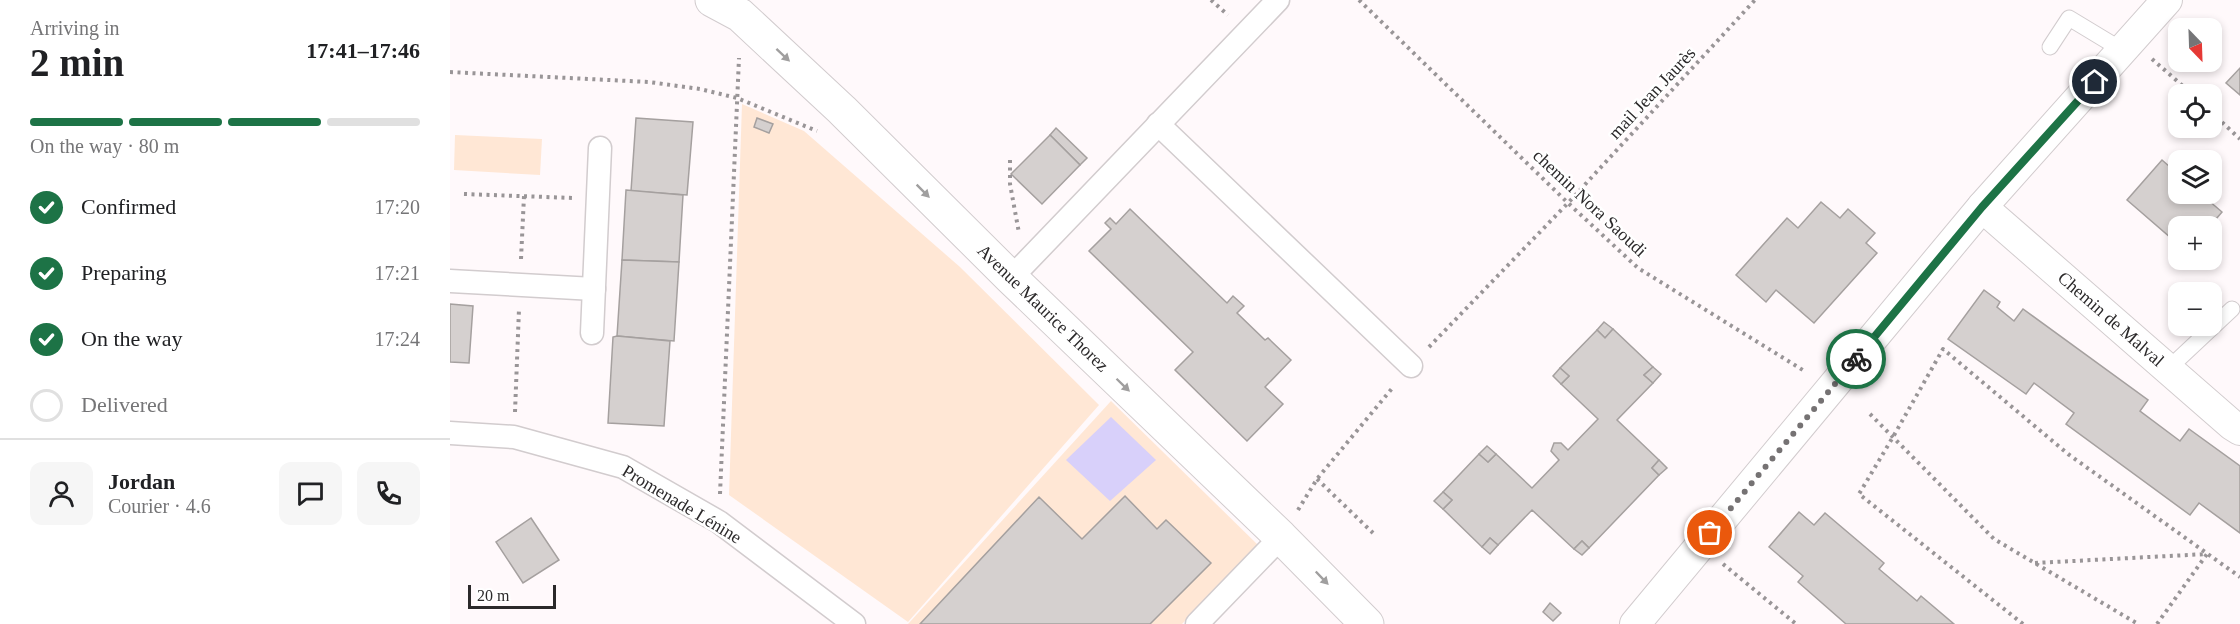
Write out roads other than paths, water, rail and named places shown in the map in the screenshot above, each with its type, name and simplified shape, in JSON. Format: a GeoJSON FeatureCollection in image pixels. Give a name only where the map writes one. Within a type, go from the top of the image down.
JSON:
{"type":"FeatureCollection","features":[{"type":"Feature","properties":{"kind":"street","name":"Avenue Maurice Thorez"},"geometry":{"type":"LineString","coordinates":[[712,0],[740,15],[1018,270],[1367,624]]}},
{"type":"Feature","properties":{"kind":"street"},"geometry":{"type":"LineString","coordinates":[[1018,270],[1278,0]]}},
{"type":"Feature","properties":{"kind":"street"},"geometry":{"type":"LineString","coordinates":[[1635,624],[1982,207],[2136,53],[2167,0]]}},
{"type":"Feature","properties":{"kind":"street"},"geometry":{"type":"LineString","coordinates":[[1158,124],[1411,366]]}},
{"type":"Feature","properties":{"kind":"street"},"geometry":{"type":"LineString","coordinates":[[592,333],[600,148]]}},
{"type":"Feature","properties":{"kind":"street","name":"Chemin de Malval"},"geometry":{"type":"LineString","coordinates":[[1982,207],[2240,430]]}},
{"type":"Feature","properties":{"kind":"street"},"geometry":{"type":"LineString","coordinates":[[450,281],[594,289]]}},
{"type":"Feature","properties":{"kind":"street","name":"Promenade Lénine"},"geometry":{"type":"LineString","coordinates":[[450,433],[514,437],[623,467],[719,522],[854,624]]}},
{"type":"Feature","properties":{"kind":"street"},"geometry":{"type":"LineString","coordinates":[[1197,624],[1281,537]]}},
{"type":"Feature","properties":{"kind":"lane"},"geometry":{"type":"LineString","coordinates":[[2050,47],[2069,18],[2136,53]]}},
{"type":"Feature","properties":{"kind":"lane"},"geometry":{"type":"LineString","coordinates":[[2168,369],[2232,309]]}}]}
